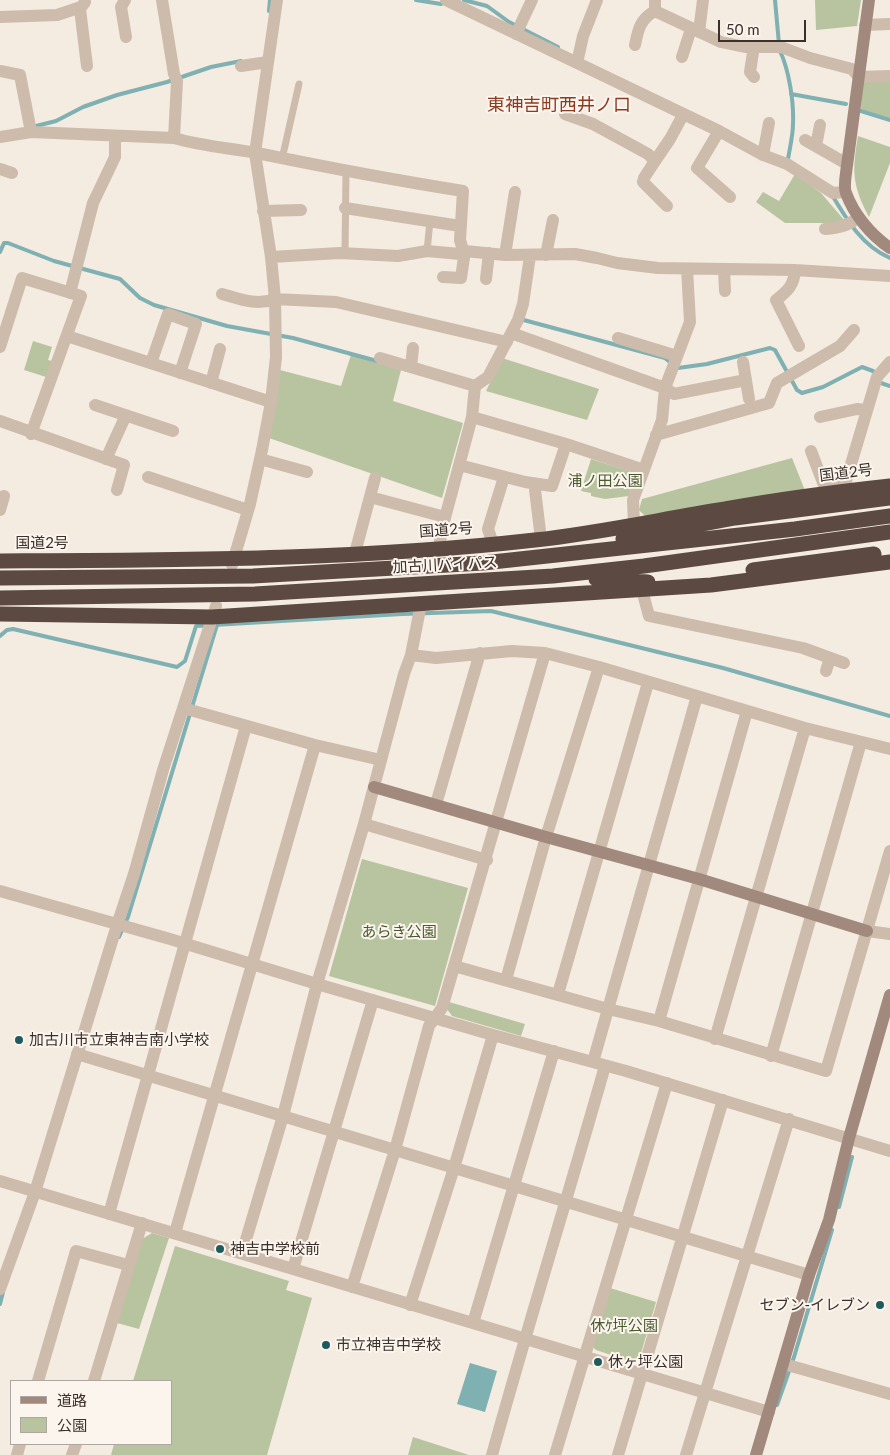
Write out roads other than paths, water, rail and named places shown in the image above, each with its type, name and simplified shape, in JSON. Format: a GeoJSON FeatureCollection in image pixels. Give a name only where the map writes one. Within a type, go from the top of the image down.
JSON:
{"type":"FeatureCollection","features":[{"type":"Feature","properties":{"kind":"highway","name":"国道2号"},"geometry":{"type":"LineString","coordinates":[[0,561],[233,562],[493,544],[541,539],[634,524],[844,487],[890,486]]}},
{"type":"Feature","properties":{"kind":"highway"},"geometry":{"type":"LineString","coordinates":[[483,563],[610,542],[735,518],[890,498]]}},
{"type":"Feature","properties":{"kind":"highway","name":"加古川バイパス"},"geometry":{"type":"LineString","coordinates":[[0,578],[253,576],[483,563],[796,529],[890,516]]}},
{"type":"Feature","properties":{"kind":"highway","name":"加古川バイパス"},"geometry":{"type":"LineString","coordinates":[[0,598],[254,594],[553,576],[654,565],[890,532]]}},
{"type":"Feature","properties":{"kind":"highway"},"geometry":{"type":"LineString","coordinates":[[553,576],[654,582],[890,552]]}},
{"type":"Feature","properties":{"kind":"highway"},"geometry":{"type":"LineString","coordinates":[[0,614],[419,612],[711,585],[890,562]]}},
{"type":"Feature","properties":{"kind":"street"},"geometry":{"type":"LineString","coordinates":[[125,0],[121,7],[126,37]]}},
{"type":"Feature","properties":{"kind":"street"},"geometry":{"type":"LineString","coordinates":[[162,0],[176,77],[174,138]]}},
{"type":"Feature","properties":{"kind":"street"},"geometry":{"type":"LineString","coordinates":[[233,562],[260,459],[271,402],[276,357],[275,299],[271,257],[255,153],[277,0]]}},
{"type":"Feature","properties":{"kind":"street"},"geometry":{"type":"LineString","coordinates":[[518,29],[532,0]]}},
{"type":"Feature","properties":{"kind":"street"},"geometry":{"type":"LineString","coordinates":[[577,63],[583,36],[596,0]]}},
{"type":"Feature","properties":{"kind":"street"},"geometry":{"type":"LineString","coordinates":[[682,57],[694,30],[702,0]]}},
{"type":"Feature","properties":{"kind":"street"},"geometry":{"type":"LineString","coordinates":[[834,191],[847,164],[868,0]]}},
{"type":"Feature","properties":{"kind":"street"},"geometry":{"type":"LineString","coordinates":[[448,1],[518,29],[577,63],[683,115],[764,150],[834,191],[853,221],[890,248]]}},
{"type":"Feature","properties":{"kind":"street"},"geometry":{"type":"LineString","coordinates":[[0,17],[57,14],[84,3]]}},
{"type":"Feature","properties":{"kind":"street"},"geometry":{"type":"LineString","coordinates":[[84,3],[80,9],[86,66]]}},
{"type":"Feature","properties":{"kind":"street"},"geometry":{"type":"LineString","coordinates":[[635,45],[642,22],[655,6],[694,30],[721,42],[745,47],[781,47],[810,58],[852,69],[859,77]]}},
{"type":"Feature","properties":{"kind":"street"},"geometry":{"type":"LineString","coordinates":[[865,25],[890,24]]}},
{"type":"Feature","properties":{"kind":"street"},"geometry":{"type":"LineString","coordinates":[[754,46],[750,72],[754,77]]}},
{"type":"Feature","properties":{"kind":"street"},"geometry":{"type":"LineString","coordinates":[[241,66],[268,62]]}},
{"type":"Feature","properties":{"kind":"street"},"geometry":{"type":"LineString","coordinates":[[0,71],[20,74],[31,132]]}},
{"type":"Feature","properties":{"kind":"street"},"geometry":{"type":"LineString","coordinates":[[859,77],[890,76]]}},
{"type":"Feature","properties":{"kind":"street"},"geometry":{"type":"LineString","coordinates":[[565,114],[593,124],[648,154],[654,161]]}},
{"type":"Feature","properties":{"kind":"street"},"geometry":{"type":"LineString","coordinates":[[667,206],[643,182],[683,115]]}},
{"type":"Feature","properties":{"kind":"street"},"geometry":{"type":"LineString","coordinates":[[764,150],[769,123]]}},
{"type":"Feature","properties":{"kind":"street"},"geometry":{"type":"LineString","coordinates":[[820,125],[810,143],[847,164]]}},
{"type":"Feature","properties":{"kind":"street"},"geometry":{"type":"LineString","coordinates":[[719,131],[697,168],[712,188],[730,197]]}},
{"type":"Feature","properties":{"kind":"street"},"geometry":{"type":"LineString","coordinates":[[0,136],[31,132],[174,138],[192,144],[255,153],[463,191],[460,240],[465,251],[461,278],[443,277]]}},
{"type":"Feature","properties":{"kind":"street"},"geometry":{"type":"LineString","coordinates":[[70,293],[93,204],[115,157],[115,136]]}},
{"type":"Feature","properties":{"kind":"street"},"geometry":{"type":"LineString","coordinates":[[505,255],[515,192]]}},
{"type":"Feature","properties":{"kind":"street"},"geometry":{"type":"LineString","coordinates":[[344,208],[460,226]]}},
{"type":"Feature","properties":{"kind":"street"},"geometry":{"type":"LineString","coordinates":[[263,210],[301,210]]}},
{"type":"Feature","properties":{"kind":"street"},"geometry":{"type":"LineString","coordinates":[[546,255],[553,220]]}},
{"type":"Feature","properties":{"kind":"street"},"geometry":{"type":"LineString","coordinates":[[825,229],[838,228],[853,221]]}},
{"type":"Feature","properties":{"kind":"street"},"geometry":{"type":"LineString","coordinates":[[271,257],[345,253],[398,256],[427,251],[460,254],[465,251],[530,256],[575,254],[617,263],[687,268],[795,270],[890,276]]}},
{"type":"Feature","properties":{"kind":"street"},"geometry":{"type":"LineString","coordinates":[[486,279],[489,253]]}},
{"type":"Feature","properties":{"kind":"street"},"geometry":{"type":"LineString","coordinates":[[439,548],[445,517],[472,417],[475,386],[488,376],[519,318],[530,256]]}},
{"type":"Feature","properties":{"kind":"street"},"geometry":{"type":"LineString","coordinates":[[634,524],[633,500],[662,420],[664,388],[690,322],[687,268]]}},
{"type":"Feature","properties":{"kind":"street"},"geometry":{"type":"LineString","coordinates":[[724,269],[725,292]]}},
{"type":"Feature","properties":{"kind":"street"},"geometry":{"type":"LineString","coordinates":[[795,270],[794,281],[784,294],[776,300],[780,320],[800,339]]}},
{"type":"Feature","properties":{"kind":"street"},"geometry":{"type":"LineString","coordinates":[[0,347],[22,278],[81,296],[31,434]]}},
{"type":"Feature","properties":{"kind":"street"},"geometry":{"type":"LineString","coordinates":[[222,294],[252,303],[268,302],[275,299],[336,302],[509,338],[664,388],[674,394],[746,380]]}},
{"type":"Feature","properties":{"kind":"street"},"geometry":{"type":"LineString","coordinates":[[151,364],[169,311],[196,324],[180,373]]}},
{"type":"Feature","properties":{"kind":"street"},"geometry":{"type":"LineString","coordinates":[[656,435],[769,403],[777,383],[840,346],[854,330]]}},
{"type":"Feature","properties":{"kind":"street"},"geometry":{"type":"LineString","coordinates":[[67,336],[271,402]]}},
{"type":"Feature","properties":{"kind":"street"},"geometry":{"type":"LineString","coordinates":[[618,338],[677,356]]}},
{"type":"Feature","properties":{"kind":"street"},"geometry":{"type":"LineString","coordinates":[[410,367],[413,348]]}},
{"type":"Feature","properties":{"kind":"street"},"geometry":{"type":"LineString","coordinates":[[211,383],[220,349]]}},
{"type":"Feature","properties":{"kind":"street"},"geometry":{"type":"LineString","coordinates":[[380,358],[410,367],[438,369],[475,386]]}},
{"type":"Feature","properties":{"kind":"street"},"geometry":{"type":"LineString","coordinates":[[743,362],[749,399]]}},
{"type":"Feature","properties":{"kind":"street"},"geometry":{"type":"LineString","coordinates":[[811,451],[824,485],[844,487],[877,377],[890,362]]}},
{"type":"Feature","properties":{"kind":"street"},"geometry":{"type":"LineString","coordinates":[[95,405],[173,431]]}},
{"type":"Feature","properties":{"kind":"street"},"geometry":{"type":"LineString","coordinates":[[820,417],[858,409],[866,410]]}},
{"type":"Feature","properties":{"kind":"street"},"geometry":{"type":"LineString","coordinates":[[106,460],[126,415]]}},
{"type":"Feature","properties":{"kind":"street"},"geometry":{"type":"LineString","coordinates":[[472,417],[566,444],[644,470]]}},
{"type":"Feature","properties":{"kind":"street"},"geometry":{"type":"LineString","coordinates":[[0,421],[31,434],[124,466],[117,490]]}},
{"type":"Feature","properties":{"kind":"street"},"geometry":{"type":"LineString","coordinates":[[459,465],[525,482],[552,486],[566,444]]}},
{"type":"Feature","properties":{"kind":"street"},"geometry":{"type":"LineString","coordinates":[[260,459],[307,472]]}},
{"type":"Feature","properties":{"kind":"street"},"geometry":{"type":"LineString","coordinates":[[148,477],[248,510]]}},
{"type":"Feature","properties":{"kind":"street"},"geometry":{"type":"LineString","coordinates":[[493,544],[488,529],[504,477]]}},
{"type":"Feature","properties":{"kind":"street"},"geometry":{"type":"LineString","coordinates":[[355,553],[375,478]]}},
{"type":"Feature","properties":{"kind":"street"},"geometry":{"type":"LineString","coordinates":[[535,490],[541,539]]}},
{"type":"Feature","properties":{"kind":"street"},"geometry":{"type":"LineString","coordinates":[[0,510],[4,496]]}},
{"type":"Feature","properties":{"kind":"street"},"geometry":{"type":"LineString","coordinates":[[370,497],[445,517]]}},
{"type":"Feature","properties":{"kind":"street"},"geometry":{"type":"LineString","coordinates":[[642,590],[648,616],[780,650],[803,648],[844,663]]}},
{"type":"Feature","properties":{"kind":"street"},"geometry":{"type":"LineString","coordinates":[[242,1253],[283,1116],[317,984],[364,824],[404,674],[411,655],[419,612]]}},
{"type":"Feature","properties":{"kind":"street"},"geometry":{"type":"LineString","coordinates":[[0,1289],[35,1192],[134,874],[163,770],[213,614]]}},
{"type":"Feature","properties":{"kind":"street"},"geometry":{"type":"LineString","coordinates":[[411,655],[436,658],[512,651],[546,654],[598,667],[805,728],[890,749]]}},
{"type":"Feature","properties":{"kind":"street"},"geometry":{"type":"LineString","coordinates":[[436,804],[480,653]]}},
{"type":"Feature","properties":{"kind":"street"},"geometry":{"type":"LineString","coordinates":[[352,1287],[395,1150],[429,1026],[442,1008],[546,654]]}},
{"type":"Feature","properties":{"kind":"street"},"geometry":{"type":"LineString","coordinates":[[826,671],[830,658]]}},
{"type":"Feature","properties":{"kind":"street"},"geometry":{"type":"LineString","coordinates":[[506,980],[546,837],[598,667]]}},
{"type":"Feature","properties":{"kind":"street"},"geometry":{"type":"LineString","coordinates":[[558,994],[648,683]]}},
{"type":"Feature","properties":{"kind":"street"},"geometry":{"type":"LineString","coordinates":[[492,1455],[524,1339],[567,1203],[599,1064],[608,1009],[697,696]]}},
{"type":"Feature","properties":{"kind":"street"},"geometry":{"type":"LineString","coordinates":[[183,708],[316,745],[381,760]]}},
{"type":"Feature","properties":{"kind":"street"},"geometry":{"type":"LineString","coordinates":[[659,1021],[747,711]]}},
{"type":"Feature","properties":{"kind":"street"},"geometry":{"type":"LineString","coordinates":[[109,1214],[246,726]]}},
{"type":"Feature","properties":{"kind":"street"},"geometry":{"type":"LineString","coordinates":[[715,1038],[805,728]]}},
{"type":"Feature","properties":{"kind":"street"},"geometry":{"type":"LineString","coordinates":[[771,1056],[862,742]]}},
{"type":"Feature","properties":{"kind":"street"},"geometry":{"type":"LineString","coordinates":[[175,1233],[316,745]]}},
{"type":"Feature","properties":{"kind":"street"},"geometry":{"type":"LineString","coordinates":[[374,787],[546,837],[650,864],[867,930],[890,934]]}},
{"type":"Feature","properties":{"kind":"street"},"geometry":{"type":"LineString","coordinates":[[364,824],[487,860]]}},
{"type":"Feature","properties":{"kind":"street"},"geometry":{"type":"LineString","coordinates":[[454,966],[608,1009],[659,1021],[826,1072],[890,851]]}},
{"type":"Feature","properties":{"kind":"street"},"geometry":{"type":"LineString","coordinates":[[0,891],[184,943],[492,1035],[667,1083],[890,1151]]}},
{"type":"Feature","properties":{"kind":"street"},"geometry":{"type":"LineString","coordinates":[[756,1455],[769,1412],[788,1365],[809,1275],[828,1220],[849,1138],[890,995]]}},
{"type":"Feature","properties":{"kind":"street"},"geometry":{"type":"LineString","coordinates":[[293,1269],[373,1000]]}},
{"type":"Feature","properties":{"kind":"street"},"geometry":{"type":"LineString","coordinates":[[410,1305],[454,1168],[492,1035]]}},
{"type":"Feature","properties":{"kind":"street"},"geometry":{"type":"LineString","coordinates":[[473,1323],[554,1051]]}},
{"type":"Feature","properties":{"kind":"street"},"geometry":{"type":"LineString","coordinates":[[77,1054],[809,1275]]}},
{"type":"Feature","properties":{"kind":"street"},"geometry":{"type":"LineString","coordinates":[[555,1455],[667,1083]]}},
{"type":"Feature","properties":{"kind":"street"},"geometry":{"type":"LineString","coordinates":[[618,1455],[723,1100]]}},
{"type":"Feature","properties":{"kind":"street"},"geometry":{"type":"LineString","coordinates":[[686,1455],[789,1119]]}},
{"type":"Feature","properties":{"kind":"street"},"geometry":{"type":"LineString","coordinates":[[0,1181],[769,1412]]}},
{"type":"Feature","properties":{"kind":"street"},"geometry":{"type":"LineString","coordinates":[[94,1380],[142,1223]]}},
{"type":"Feature","properties":{"kind":"street"},"geometry":{"type":"LineString","coordinates":[[38,1380],[76,1251],[128,1265]]}},
{"type":"Feature","properties":{"kind":"street"},"geometry":{"type":"LineString","coordinates":[[788,1365],[890,1394]]}},
{"type":"Feature","properties":{"kind":"lane"},"geometry":{"type":"LineString","coordinates":[[282,159],[299,84]]}},
{"type":"Feature","properties":{"kind":"lane"},"geometry":{"type":"LineString","coordinates":[[345,253],[344,208],[346,171]]}},
{"type":"Feature","properties":{"kind":"lane"},"geometry":{"type":"LineString","coordinates":[[427,251],[430,221]]}},
{"type":"Feature","properties":{"kind":"water"},"geometry":{"type":"Polygon","coordinates":[[[470,1363],[497,1371],[485,1412],[457,1404],[470,1363]]]}},
{"type":"Feature","properties":{"kind":"waterway"},"geometry":{"type":"LineString","coordinates":[[269,11],[270,0]]}},
{"type":"Feature","properties":{"kind":"waterway"},"geometry":{"type":"LineString","coordinates":[[416,0],[441,4],[445,2]]}},
{"type":"Feature","properties":{"kind":"waterway"},"geometry":{"type":"LineString","coordinates":[[464,0],[487,6],[509,22],[558,47]]}},
{"type":"Feature","properties":{"kind":"waterway"},"geometry":{"type":"LineString","coordinates":[[775,0],[779,44]]}},
{"type":"Feature","properties":{"kind":"waterway"},"geometry":{"type":"LineString","coordinates":[[780,51],[788,77],[793,106],[788,159]]}},
{"type":"Feature","properties":{"kind":"waterway"},"geometry":{"type":"LineString","coordinates":[[32,127],[56,121],[83,107],[117,95],[167,82],[211,67],[241,61]]}},
{"type":"Feature","properties":{"kind":"waterway"},"geometry":{"type":"LineString","coordinates":[[791,94],[846,104]]}},
{"type":"Feature","properties":{"kind":"waterway"},"geometry":{"type":"LineString","coordinates":[[861,111],[890,120]]}},
{"type":"Feature","properties":{"kind":"waterway"},"geometry":{"type":"LineString","coordinates":[[832,195],[863,239],[871,247],[890,258]]}},
{"type":"Feature","properties":{"kind":"waterway"},"geometry":{"type":"LineString","coordinates":[[0,252],[4,243],[8,243],[54,261],[120,279],[140,298],[154,305],[227,326],[293,338],[377,361]]}},
{"type":"Feature","properties":{"kind":"waterway"},"geometry":{"type":"LineString","coordinates":[[520,319],[665,358],[671,363]]}},
{"type":"Feature","properties":{"kind":"waterway"},"geometry":{"type":"LineString","coordinates":[[677,367],[707,364],[770,348],[775,350],[797,390],[802,393],[823,387],[862,367],[873,371],[875,374]]}},
{"type":"Feature","properties":{"kind":"waterway"},"geometry":{"type":"LineString","coordinates":[[879,380],[881,383],[890,386]]}},
{"type":"Feature","properties":{"kind":"waterway"},"geometry":{"type":"LineString","coordinates":[[0,636],[7,630],[13,629],[177,667],[185,661],[196,626],[402,614],[491,611],[723,668],[890,716]]}},
{"type":"Feature","properties":{"kind":"waterway"},"geometry":{"type":"LineString","coordinates":[[119,937],[128,917],[217,625]]}},
{"type":"Feature","properties":{"kind":"waterway"},"geometry":{"type":"LineString","coordinates":[[839,1207],[852,1157]]}},
{"type":"Feature","properties":{"kind":"waterway"},"geometry":{"type":"LineString","coordinates":[[777,1405],[794,1357],[832,1230]]}},
{"type":"Feature","properties":{"kind":"waterway"},"geometry":{"type":"LineString","coordinates":[[0,1304],[3,1292]]}},
{"type":"Feature","properties":{"kind":"place","name":"加古川市立東神吉南小学校"},"geometry":{"type":"Point","coordinates":[19,1040]}},
{"type":"Feature","properties":{"kind":"place","name":"神吉中学校前"},"geometry":{"type":"Point","coordinates":[220,1249]}},
{"type":"Feature","properties":{"kind":"place","name":"セブン-イレブン"},"geometry":{"type":"Point","coordinates":[880,1305]}},
{"type":"Feature","properties":{"kind":"place","name":"市立神吉中学校"},"geometry":{"type":"Point","coordinates":[326,1345]}},
{"type":"Feature","properties":{"kind":"place","name":"休ヶ坪公園"},"geometry":{"type":"Point","coordinates":[598,1362]}},
{"type":"Feature","properties":{"kind":"district","name":"東神吉町西井ノ口"},"geometry":{"type":"Point","coordinates":[559,105]}},
{"type":"Feature","properties":{"kind":"park label","name":"浦ノ田公園"},"geometry":{"type":"Point","coordinates":[605,481]}},
{"type":"Feature","properties":{"kind":"park label","name":"あらき公園"},"geometry":{"type":"Point","coordinates":[399,932]}},
{"type":"Feature","properties":{"kind":"park label","name":"休ｹ坪公園"},"geometry":{"type":"Point","coordinates":[624,1326]}}]}
